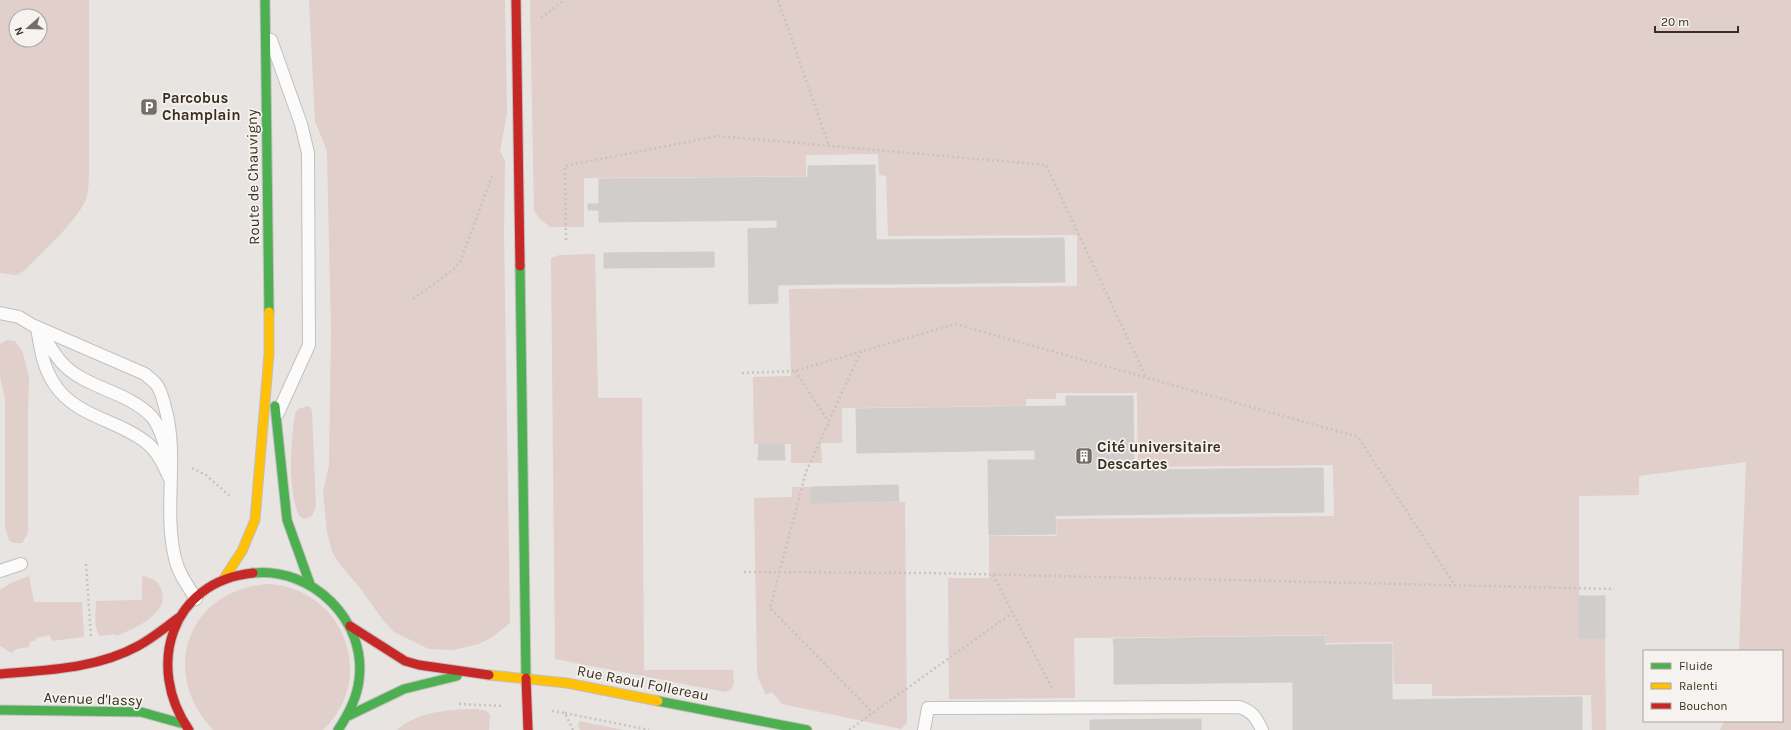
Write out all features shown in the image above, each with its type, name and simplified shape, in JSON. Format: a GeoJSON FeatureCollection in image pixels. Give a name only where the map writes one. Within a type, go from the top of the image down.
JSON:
{"type":"FeatureCollection","features":[{"type":"Feature","properties":{"kind":"street","name":"Route de Chauvigny"},"geometry":{"type":"LineString","coordinates":[[265,0],[269,354]]}},
{"type":"Feature","properties":{"kind":"street"},"geometry":{"type":"LineString","coordinates":[[516,0],[528,730]]}},
{"type":"Feature","properties":{"kind":"street"},"geometry":{"type":"LineString","coordinates":[[269,354],[286,520],[310,584]]}},
{"type":"Feature","properties":{"kind":"street"},"geometry":{"type":"LineString","coordinates":[[223,580],[242,551],[255,520],[269,354]]}},
{"type":"Feature","properties":{"kind":"street"},"geometry":{"type":"LineString","coordinates":[[186,727],[174,706],[170,693],[166,665],[172,636],[182,616],[196,599],[209,588],[223,580],[250,572],[267,571],[287,574],[310,584],[328,596],[350,626],[359,653],[360,670],[355,699],[348,716],[338,730]]}},
{"type":"Feature","properties":{"kind":"street","name":"Avenue d'Iassy"},"geometry":{"type":"LineString","coordinates":[[0,674],[87,664],[107,659],[138,646],[182,616]]}},
{"type":"Feature","properties":{"kind":"street","name":"Rue Raoul Follereau"},"geometry":{"type":"LineString","coordinates":[[350,626],[405,661],[419,665],[472,673],[527,678],[621,693],[807,730]]}},
{"type":"Feature","properties":{"kind":"street","name":"Rue Raoul Follereau"},"geometry":{"type":"LineString","coordinates":[[348,716],[391,694],[415,685],[472,673]]}},
{"type":"Feature","properties":{"kind":"street","name":"Avenue d'Iassy"},"geometry":{"type":"LineString","coordinates":[[0,710],[141,712],[186,727]]}},
{"type":"Feature","properties":{"kind":"lane"},"geometry":{"type":"LineString","coordinates":[[265,26],[301,124],[308,153],[309,345],[288,386],[276,418]]}},
{"type":"Feature","properties":{"kind":"lane"},"geometry":{"type":"LineString","coordinates":[[0,313],[20,317],[37,327],[145,374],[156,384],[167,414],[171,438],[172,483],[170,524],[174,558],[183,578],[196,599]]}},
{"type":"Feature","properties":{"kind":"lane"},"geometry":{"type":"LineString","coordinates":[[37,327],[58,358],[68,369],[80,378],[134,404],[152,417],[161,432],[171,462]]}},
{"type":"Feature","properties":{"kind":"lane"},"geometry":{"type":"LineString","coordinates":[[37,327],[45,366],[61,394],[81,408],[133,433],[148,444],[164,466],[172,483]]}},
{"type":"Feature","properties":{"kind":"lane"},"geometry":{"type":"LineString","coordinates":[[0,571],[21,564]]}},
{"type":"Feature","properties":{"kind":"lane"},"geometry":{"type":"LineString","coordinates":[[924,730],[928,708],[1063,707],[1239,707],[1250,710],[1258,720],[1262,730]]}},
{"type":"Feature","properties":{"kind":"path"},"geometry":{"type":"LineString","coordinates":[[778,0],[829,146]]}},
{"type":"Feature","properties":{"kind":"path"},"geometry":{"type":"LineString","coordinates":[[566,240],[565,166],[718,136],[1046,164],[1146,378]]}},
{"type":"Feature","properties":{"kind":"path"},"geometry":{"type":"LineString","coordinates":[[413,299],[453,270],[460,262],[493,172]]}},
{"type":"Feature","properties":{"kind":"path"},"geometry":{"type":"LineString","coordinates":[[742,373],[795,371],[955,324],[1358,437],[1454,584]]}},
{"type":"Feature","properties":{"kind":"path"},"geometry":{"type":"LineString","coordinates":[[861,351],[806,472],[770,608],[873,713]]}},
{"type":"Feature","properties":{"kind":"path"},"geometry":{"type":"LineString","coordinates":[[795,371],[829,422]]}},
{"type":"Feature","properties":{"kind":"path"},"geometry":{"type":"LineString","coordinates":[[171,462],[206,475],[236,501]]}},
{"type":"Feature","properties":{"kind":"path"},"geometry":{"type":"LineString","coordinates":[[86,564],[91,638]]}},
{"type":"Feature","properties":{"kind":"path"},"geometry":{"type":"LineString","coordinates":[[744,572],[780,571],[1454,584],[1614,589]]}},
{"type":"Feature","properties":{"kind":"path"},"geometry":{"type":"LineString","coordinates":[[993,575],[1063,707]]}},
{"type":"Feature","properties":{"kind":"path"},"geometry":{"type":"LineString","coordinates":[[849,730],[1012,613]]}},
{"type":"Feature","properties":{"kind":"path"},"geometry":{"type":"LineString","coordinates":[[458,704],[528,708]]}},
{"type":"Feature","properties":{"kind":"path"},"geometry":{"type":"LineString","coordinates":[[565,713],[649,730]]}},
{"type":"Feature","properties":{"kind":"shaded area"},"geometry":{"type":"Polygon","coordinates":[[[0,0],[89,0],[89,186],[87,196],[83,205],[69,225],[25,270],[17,275],[0,273],[0,0]]]}},
{"type":"Feature","properties":{"kind":"shaded area"},"geometry":{"type":"Polygon","coordinates":[[[309,0],[505,0],[507,113],[500,151],[505,161],[504,234],[510,623],[494,636],[479,644],[453,650],[429,649],[394,632],[338,562],[332,551],[327,532],[323,492],[329,465],[331,330],[327,151],[315,121],[309,0]]]}},
{"type":"Feature","properties":{"kind":"shaded area"},"geometry":{"type":"Polygon","coordinates":[[[530,0],[1791,0],[1791,730],[1720,730],[1724,722],[1783,722],[1783,650],[1739,650],[1746,462],[1639,476],[1639,495],[1579,496],[1579,638],[1605,638],[1606,730],[1592,730],[1591,695],[1432,696],[1432,684],[1394,684],[1393,642],[1326,643],[1326,635],[1074,638],[1075,698],[949,699],[948,578],[989,578],[989,536],[1057,536],[1056,519],[1334,516],[1333,465],[1138,467],[1137,393],[1056,393],[1056,399],[1026,399],[1026,406],[842,408],[842,443],[821,443],[822,463],[791,463],[791,444],[754,444],[753,377],[791,376],[789,289],[1077,286],[1077,235],[888,236],[886,176],[879,175],[878,154],[806,155],[806,176],[584,178],[584,227],[550,227],[540,219],[534,211],[530,0]]]}},
{"type":"Feature","properties":{"kind":"shaded area"},"geometry":{"type":"Polygon","coordinates":[[[595,254],[598,398],[642,398],[644,670],[733,670],[734,684],[731,690],[725,692],[555,659],[551,258],[560,255],[595,254]]]}},
{"type":"Feature","properties":{"kind":"shaded area"},"geometry":{"type":"Polygon","coordinates":[[[7,340],[15,341],[23,353],[29,378],[28,533],[22,543],[13,543],[9,540],[5,528],[5,399],[0,376],[0,344],[7,340]]]}},
{"type":"Feature","properties":{"kind":"shaded area"},"geometry":{"type":"Polygon","coordinates":[[[308,406],[311,408],[312,413],[316,506],[312,516],[304,519],[299,516],[295,505],[291,479],[291,452],[295,414],[298,409],[308,406]]]}},
{"type":"Feature","properties":{"kind":"shaded area"},"geometry":{"type":"Polygon","coordinates":[[[792,487],[811,487],[811,503],[905,502],[907,723],[901,729],[782,704],[772,692],[766,695],[758,678],[754,498],[792,497],[792,487]]]}},
{"type":"Feature","properties":{"kind":"shaded area"},"geometry":{"type":"Polygon","coordinates":[[[29,576],[34,602],[82,602],[84,637],[52,641],[50,635],[36,638],[36,640],[30,642],[29,647],[16,649],[12,653],[0,646],[0,590],[11,583],[29,576]]]}},
{"type":"Feature","properties":{"kind":"shaded area"},"geometry":{"type":"Polygon","coordinates":[[[142,576],[152,579],[161,588],[162,600],[160,608],[148,620],[140,625],[116,636],[115,634],[100,636],[96,629],[96,601],[142,600],[142,576]]]}},
{"type":"Feature","properties":{"kind":"shaded area"},"geometry":{"type":"Polygon","coordinates":[[[269,584],[295,590],[317,602],[334,619],[345,639],[350,662],[348,686],[340,709],[323,730],[213,730],[196,707],[187,683],[185,660],[190,637],[201,617],[218,601],[241,589],[269,584]]]}},
{"type":"Feature","properties":{"kind":"shaded area"},"geometry":{"type":"Polygon","coordinates":[[[476,709],[488,712],[490,714],[489,730],[397,730],[413,719],[422,716],[439,712],[476,709]]]}},
{"type":"Feature","properties":{"kind":"shaded area"},"geometry":{"type":"Polygon","coordinates":[[[579,721],[623,730],[580,730],[578,727],[579,721]]]}},
{"type":"Feature","properties":{"kind":"building"},"geometry":{"type":"Polygon","coordinates":[[[875,165],[876,240],[1064,238],[1065,282],[876,284],[876,278],[835,278],[835,284],[778,285],[777,220],[599,222],[599,210],[588,210],[588,204],[599,204],[599,179],[808,177],[808,166],[875,165]]]}},
{"type":"Feature","properties":{"kind":"building"},"geometry":{"type":"Polygon","coordinates":[[[777,228],[778,303],[749,304],[748,229],[777,228]]]}},
{"type":"Feature","properties":{"kind":"building"},"geometry":{"type":"Polygon","coordinates":[[[714,252],[714,267],[604,268],[604,253],[714,252]]]}},
{"type":"Feature","properties":{"kind":"building"},"geometry":{"type":"Polygon","coordinates":[[[835,278],[876,278],[876,284],[835,284],[835,278]]]}},
{"type":"Feature","properties":{"kind":"building","name":"Cité universitaire Descartes"},"geometry":{"type":"Polygon","coordinates":[[[1066,396],[1133,396],[1134,470],[1323,468],[1324,512],[1018,516],[1017,460],[1035,460],[1035,450],[857,453],[856,409],[1066,406],[1066,396]]]}},
{"type":"Feature","properties":{"kind":"building"},"geometry":{"type":"Polygon","coordinates":[[[759,444],[784,444],[785,460],[758,460],[759,444]]]}},
{"type":"Feature","properties":{"kind":"building"},"geometry":{"type":"Polygon","coordinates":[[[988,460],[1017,460],[1018,516],[1055,516],[1056,534],[989,535],[988,460]]]}},
{"type":"Feature","properties":{"kind":"building"},"geometry":{"type":"Polygon","coordinates":[[[898,485],[899,501],[811,503],[811,487],[898,485]]]}},
{"type":"Feature","properties":{"kind":"building"},"geometry":{"type":"Polygon","coordinates":[[[1579,596],[1605,596],[1605,638],[1579,638],[1579,596]]]}},
{"type":"Feature","properties":{"kind":"building"},"geometry":{"type":"Polygon","coordinates":[[[1325,636],[1325,645],[1392,644],[1392,700],[1582,697],[1582,730],[1293,730],[1293,682],[1125,684],[1125,677],[1114,677],[1114,646],[1177,645],[1177,638],[1325,636]]]}},
{"type":"Feature","properties":{"kind":"building"},"geometry":{"type":"Polygon","coordinates":[[[1177,638],[1177,645],[1114,646],[1113,639],[1177,638]]]}},
{"type":"Feature","properties":{"kind":"building"},"geometry":{"type":"Polygon","coordinates":[[[1114,677],[1125,677],[1125,684],[1114,684],[1114,677]]]}},
{"type":"Feature","properties":{"kind":"building"},"geometry":{"type":"Polygon","coordinates":[[[1201,719],[1201,730],[1090,730],[1090,720],[1201,719]]]}},
{"type":"Feature","properties":{"kind":"traffic: fast"},"geometry":{"type":"LineString","coordinates":[[265,0],[269,312]]}},
{"type":"Feature","properties":{"kind":"traffic: fast"},"geometry":{"type":"LineString","coordinates":[[520,266],[526,678]]}},
{"type":"Feature","properties":{"kind":"traffic: fast"},"geometry":{"type":"LineString","coordinates":[[275,406],[287,520],[310,584]]}},
{"type":"Feature","properties":{"kind":"traffic: fast"},"geometry":{"type":"LineString","coordinates":[[253,573],[275,573],[296,579],[315,588],[331,602],[345,618],[354,637],[359,658],[359,680],[352,706],[338,730]]}},
{"type":"Feature","properties":{"kind":"traffic: fast"},"geometry":{"type":"LineString","coordinates":[[348,716],[404,689],[457,676]]}},
{"type":"Feature","properties":{"kind":"traffic: fast"},"geometry":{"type":"LineString","coordinates":[[658,701],[807,730]]}},
{"type":"Feature","properties":{"kind":"traffic: fast"},"geometry":{"type":"LineString","coordinates":[[0,710],[141,712],[184,724]]}},
{"type":"Feature","properties":{"kind":"traffic: slow"},"geometry":{"type":"LineString","coordinates":[[223,580],[242,551],[255,520],[269,354],[269,312]]}},
{"type":"Feature","properties":{"kind":"traffic: slow"},"geometry":{"type":"LineString","coordinates":[[489,675],[567,683],[658,701]]}},
{"type":"Feature","properties":{"kind":"traffic: jam"},"geometry":{"type":"LineString","coordinates":[[516,0],[520,266]]}},
{"type":"Feature","properties":{"kind":"traffic: jam"},"geometry":{"type":"LineString","coordinates":[[189,730],[176,705],[169,680],[168,655],[174,631],[185,610],[202,592],[225,579],[253,573]]}},
{"type":"Feature","properties":{"kind":"traffic: jam"},"geometry":{"type":"LineString","coordinates":[[0,674],[70,667],[105,660],[122,654],[144,643],[181,616]]}},
{"type":"Feature","properties":{"kind":"traffic: jam"},"geometry":{"type":"LineString","coordinates":[[350,626],[405,661],[419,665],[489,675]]}},
{"type":"Feature","properties":{"kind":"traffic: jam"},"geometry":{"type":"LineString","coordinates":[[526,678],[528,730]]}},
{"type":"Feature","properties":{"kind":"place","name":"Parcobus Champlain"},"geometry":{"type":"Point","coordinates":[149,107]}},
{"type":"Feature","properties":{"kind":"place","name":"Cité universitaire Descartes"},"geometry":{"type":"Point","coordinates":[1084,456]}}]}
